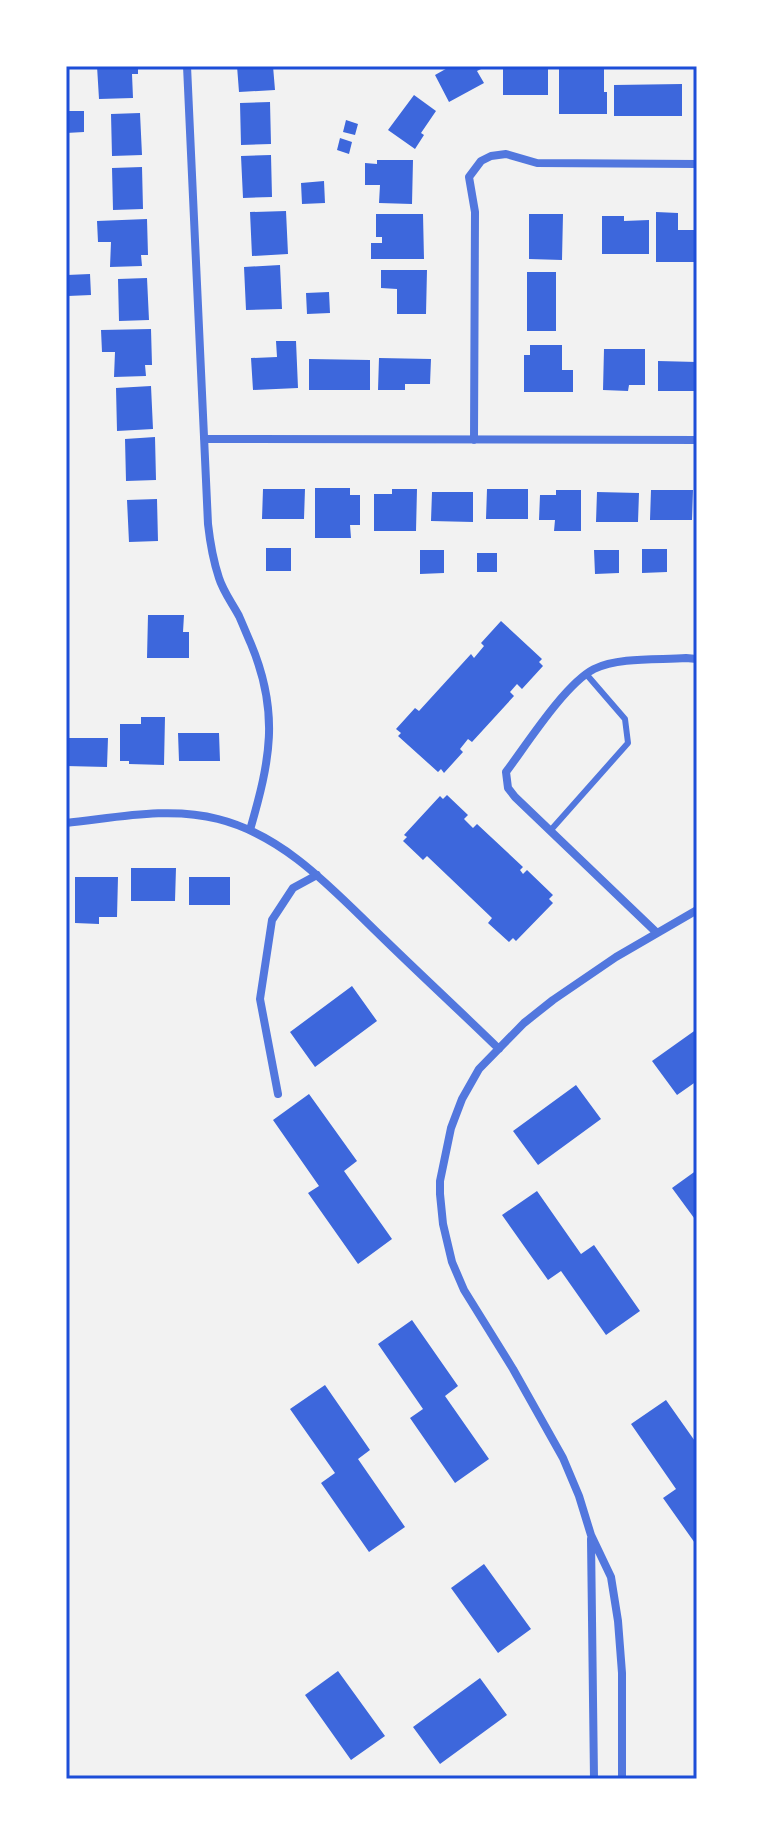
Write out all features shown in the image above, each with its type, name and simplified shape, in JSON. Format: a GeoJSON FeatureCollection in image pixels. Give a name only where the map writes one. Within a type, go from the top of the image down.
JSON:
{"type":"FeatureCollection","features":[{"type":"Feature","properties":{"kind":"street"},"geometry":{"type":"LineString","coordinates":[[187,66],[210,548],[219,580],[253,648],[268,705],[268,759],[250,830]]}},
{"type":"Feature","properties":{"kind":"street"},"geometry":{"type":"LineString","coordinates":[[474,440],[475,212],[469,177],[475,167],[491,156],[506,154],[537,163],[697,164]]}},
{"type":"Feature","properties":{"kind":"street"},"geometry":{"type":"LineString","coordinates":[[204,439],[697,440]]}},
{"type":"Feature","properties":{"kind":"street"},"geometry":{"type":"LineString","coordinates":[[657,933],[508,788],[506,772],[570,687],[593,670],[616,662],[697,659]]}},
{"type":"Feature","properties":{"kind":"street"},"geometry":{"type":"LineString","coordinates":[[66,823],[183,813],[218,818],[250,830],[282,848],[317,875],[499,1049]]}},
{"type":"Feature","properties":{"kind":"street"},"geometry":{"type":"LineString","coordinates":[[278,1094],[260,999],[272,920],[293,888],[317,875]]}},
{"type":"Feature","properties":{"kind":"street"},"geometry":{"type":"LineString","coordinates":[[622,1779],[622,1673],[611,1577],[591,1535],[563,1458],[464,1290],[452,1262],[443,1224],[440,1181],[451,1128],[462,1099],[479,1069],[524,1023],[553,1000],[616,957],[697,910]]}},
{"type":"Feature","properties":{"kind":"street"},"geometry":{"type":"LineString","coordinates":[[591,1535],[594,1779]]}},
{"type":"Feature","properties":{"kind":"lane"},"geometry":{"type":"LineString","coordinates":[[550,831],[628,743],[625,719],[587,675]]}},
{"type":"Feature","properties":{"kind":"building"},"geometry":{"type":"Polygon","coordinates":[[[97,66],[138,66],[138,74],[132,74],[133,98],[99,99],[97,66]]]}},
{"type":"Feature","properties":{"kind":"building"},"geometry":{"type":"Polygon","coordinates":[[[237,66],[273,66],[275,90],[239,92],[237,66]]]}},
{"type":"Feature","properties":{"kind":"building"},"geometry":{"type":"Polygon","coordinates":[[[451,66],[479,66],[481,69],[477,71],[484,83],[449,102],[435,75],[451,66]]]}},
{"type":"Feature","properties":{"kind":"building"},"geometry":{"type":"Polygon","coordinates":[[[503,66],[548,66],[548,95],[503,95],[503,66]]]}},
{"type":"Feature","properties":{"kind":"building"},"geometry":{"type":"Polygon","coordinates":[[[559,66],[604,66],[607,114],[559,114],[559,66]]]}},
{"type":"Feature","properties":{"kind":"building"},"geometry":{"type":"Polygon","coordinates":[[[682,84],[682,116],[614,116],[614,85],[682,84]]]}},
{"type":"Feature","properties":{"kind":"building"},"geometry":{"type":"Polygon","coordinates":[[[414,95],[436,111],[421,133],[424,135],[415,149],[388,130],[414,95]]]}},
{"type":"Feature","properties":{"kind":"building"},"geometry":{"type":"Polygon","coordinates":[[[270,102],[271,144],[241,145],[240,103],[270,102]]]}},
{"type":"Feature","properties":{"kind":"building"},"geometry":{"type":"Polygon","coordinates":[[[66,111],[84,111],[84,132],[66,133],[66,111]]]}},
{"type":"Feature","properties":{"kind":"building"},"geometry":{"type":"Polygon","coordinates":[[[140,113],[142,155],[112,156],[111,114],[140,113]]]}},
{"type":"Feature","properties":{"kind":"building"},"geometry":{"type":"Polygon","coordinates":[[[346,120],[358,124],[355,135],[343,132],[346,120]]]}},
{"type":"Feature","properties":{"kind":"building"},"geometry":{"type":"Polygon","coordinates":[[[340,138],[352,142],[349,154],[337,150],[340,138]]]}},
{"type":"Feature","properties":{"kind":"building"},"geometry":{"type":"Polygon","coordinates":[[[271,155],[272,197],[243,198],[241,156],[271,155]]]}},
{"type":"Feature","properties":{"kind":"building"},"geometry":{"type":"Polygon","coordinates":[[[377,160],[413,160],[412,204],[379,203],[380,185],[365,185],[365,163],[377,164],[377,160]]]}},
{"type":"Feature","properties":{"kind":"building"},"geometry":{"type":"Polygon","coordinates":[[[142,167],[143,209],[113,210],[112,168],[142,167]]]}},
{"type":"Feature","properties":{"kind":"building"},"geometry":{"type":"Polygon","coordinates":[[[324,181],[325,203],[302,204],[301,183],[324,181]]]}},
{"type":"Feature","properties":{"kind":"building"},"geometry":{"type":"Polygon","coordinates":[[[286,211],[288,254],[252,256],[250,212],[286,211]]]}},
{"type":"Feature","properties":{"kind":"building"},"geometry":{"type":"Polygon","coordinates":[[[656,212],[678,213],[678,230],[697,230],[697,262],[656,262],[656,212]]]}},
{"type":"Feature","properties":{"kind":"building"},"geometry":{"type":"Polygon","coordinates":[[[376,214],[423,214],[424,259],[371,259],[371,243],[382,243],[382,237],[376,237],[376,214]]]}},
{"type":"Feature","properties":{"kind":"building"},"geometry":{"type":"Polygon","coordinates":[[[529,214],[563,214],[562,260],[529,259],[529,214]]]}},
{"type":"Feature","properties":{"kind":"building"},"geometry":{"type":"Polygon","coordinates":[[[602,216],[624,216],[624,221],[649,220],[649,254],[602,254],[602,216]]]}},
{"type":"Feature","properties":{"kind":"building"},"geometry":{"type":"Polygon","coordinates":[[[147,219],[148,255],[141,255],[142,266],[110,267],[111,242],[98,242],[97,221],[147,219]]]}},
{"type":"Feature","properties":{"kind":"building"},"geometry":{"type":"Polygon","coordinates":[[[280,265],[282,309],[246,310],[244,267],[280,265]]]}},
{"type":"Feature","properties":{"kind":"building"},"geometry":{"type":"Polygon","coordinates":[[[381,270],[427,270],[426,314],[397,314],[397,289],[381,288],[381,270]]]}},
{"type":"Feature","properties":{"kind":"building"},"geometry":{"type":"Polygon","coordinates":[[[527,272],[556,272],[556,331],[527,331],[527,272]]]}},
{"type":"Feature","properties":{"kind":"building"},"geometry":{"type":"Polygon","coordinates":[[[90,274],[91,295],[68,296],[67,275],[90,274]]]}},
{"type":"Feature","properties":{"kind":"building"},"geometry":{"type":"Polygon","coordinates":[[[147,278],[149,320],[119,321],[118,279],[147,278]]]}},
{"type":"Feature","properties":{"kind":"building"},"geometry":{"type":"Polygon","coordinates":[[[329,292],[330,313],[307,314],[306,293],[329,292]]]}},
{"type":"Feature","properties":{"kind":"building"},"geometry":{"type":"Polygon","coordinates":[[[151,329],[152,365],[145,365],[146,376],[114,377],[115,352],[102,352],[101,330],[151,329]]]}},
{"type":"Feature","properties":{"kind":"building"},"geometry":{"type":"Polygon","coordinates":[[[276,341],[296,341],[298,388],[253,390],[251,358],[277,357],[276,341]]]}},
{"type":"Feature","properties":{"kind":"building"},"geometry":{"type":"Polygon","coordinates":[[[530,345],[562,345],[562,370],[573,370],[573,392],[524,392],[524,355],[530,355],[530,345]]]}},
{"type":"Feature","properties":{"kind":"building"},"geometry":{"type":"Polygon","coordinates":[[[604,349],[645,349],[645,385],[629,385],[628,391],[603,390],[604,349]]]}},
{"type":"Feature","properties":{"kind":"building"},"geometry":{"type":"Polygon","coordinates":[[[379,358],[431,359],[430,384],[405,384],[405,390],[378,390],[379,358]]]}},
{"type":"Feature","properties":{"kind":"building"},"geometry":{"type":"Polygon","coordinates":[[[309,359],[370,360],[370,390],[309,390],[309,359]]]}},
{"type":"Feature","properties":{"kind":"building"},"geometry":{"type":"Polygon","coordinates":[[[658,361],[697,362],[697,391],[658,391],[658,361]]]}},
{"type":"Feature","properties":{"kind":"building"},"geometry":{"type":"Polygon","coordinates":[[[151,386],[153,429],[117,431],[116,388],[151,386]]]}},
{"type":"Feature","properties":{"kind":"building"},"geometry":{"type":"Polygon","coordinates":[[[155,437],[156,480],[126,481],[125,439],[155,437]]]}},
{"type":"Feature","properties":{"kind":"building"},"geometry":{"type":"Polygon","coordinates":[[[315,488],[350,488],[350,495],[360,495],[360,525],[350,525],[351,538],[315,538],[315,488]]]}},
{"type":"Feature","properties":{"kind":"building"},"geometry":{"type":"Polygon","coordinates":[[[263,489],[305,489],[304,519],[262,519],[263,489]]]}},
{"type":"Feature","properties":{"kind":"building"},"geometry":{"type":"Polygon","coordinates":[[[392,489],[417,489],[416,531],[374,531],[374,494],[392,494],[392,489]]]}},
{"type":"Feature","properties":{"kind":"building"},"geometry":{"type":"Polygon","coordinates":[[[487,489],[528,489],[528,519],[486,519],[487,489]]]}},
{"type":"Feature","properties":{"kind":"building"},"geometry":{"type":"Polygon","coordinates":[[[556,490],[581,490],[581,531],[554,531],[555,520],[539,520],[540,495],[556,495],[556,490]]]}},
{"type":"Feature","properties":{"kind":"building"},"geometry":{"type":"Polygon","coordinates":[[[651,490],[693,490],[692,520],[650,520],[651,490]]]}},
{"type":"Feature","properties":{"kind":"building"},"geometry":{"type":"Polygon","coordinates":[[[432,492],[473,492],[473,522],[431,521],[432,492]]]}},
{"type":"Feature","properties":{"kind":"building"},"geometry":{"type":"Polygon","coordinates":[[[597,492],[639,493],[638,522],[596,522],[597,492]]]}},
{"type":"Feature","properties":{"kind":"building"},"geometry":{"type":"Polygon","coordinates":[[[157,499],[158,541],[129,542],[127,500],[157,499]]]}},
{"type":"Feature","properties":{"kind":"building"},"geometry":{"type":"Polygon","coordinates":[[[266,548],[291,548],[291,571],[266,571],[266,548]]]}},
{"type":"Feature","properties":{"kind":"building"},"geometry":{"type":"Polygon","coordinates":[[[642,549],[667,549],[667,572],[642,573],[642,549]]]}},
{"type":"Feature","properties":{"kind":"building"},"geometry":{"type":"Polygon","coordinates":[[[420,550],[444,550],[444,573],[420,574],[420,550]]]}},
{"type":"Feature","properties":{"kind":"building"},"geometry":{"type":"Polygon","coordinates":[[[594,550],[619,550],[619,573],[595,574],[594,550]]]}},
{"type":"Feature","properties":{"kind":"building"},"geometry":{"type":"Polygon","coordinates":[[[477,553],[497,553],[497,572],[477,572],[477,553]]]}},
{"type":"Feature","properties":{"kind":"building"},"geometry":{"type":"Polygon","coordinates":[[[148,615],[184,615],[183,632],[189,632],[189,658],[147,658],[148,615]]]}},
{"type":"Feature","properties":{"kind":"building"},"geometry":{"type":"Polygon","coordinates":[[[501,621],[542,659],[539,662],[543,666],[522,689],[517,684],[510,692],[514,696],[472,742],[468,739],[460,749],[463,752],[444,773],[441,769],[438,772],[398,736],[401,733],[396,729],[415,708],[419,711],[471,654],[474,658],[484,646],[481,643],[501,621]]]}},
{"type":"Feature","properties":{"kind":"building"},"geometry":{"type":"Polygon","coordinates":[[[141,717],[165,717],[164,765],[120,761],[120,724],[141,724],[141,717]]]}},
{"type":"Feature","properties":{"kind":"building"},"geometry":{"type":"Polygon","coordinates":[[[178,733],[219,733],[220,761],[179,761],[178,733]]]}},
{"type":"Feature","properties":{"kind":"building"},"geometry":{"type":"Polygon","coordinates":[[[67,738],[108,738],[107,767],[66,766],[67,738]]]}},
{"type":"Feature","properties":{"kind":"building"},"geometry":{"type":"Polygon","coordinates":[[[447,795],[468,815],[464,819],[473,828],[477,824],[523,867],[520,870],[523,874],[527,870],[553,895],[549,899],[553,903],[516,941],[513,938],[509,942],[488,923],[492,918],[427,856],[423,860],[403,841],[407,837],[404,835],[440,796],[443,799],[447,795]]]}},
{"type":"Feature","properties":{"kind":"building"},"geometry":{"type":"Polygon","coordinates":[[[131,868],[176,868],[175,901],[131,901],[131,868]]]}},
{"type":"Feature","properties":{"kind":"building"},"geometry":{"type":"Polygon","coordinates":[[[75,877],[118,877],[117,917],[99,917],[99,924],[75,923],[75,877]]]}},
{"type":"Feature","properties":{"kind":"building"},"geometry":{"type":"Polygon","coordinates":[[[189,877],[230,877],[230,905],[189,905],[189,877]]]}},
{"type":"Feature","properties":{"kind":"building"},"geometry":{"type":"Polygon","coordinates":[[[352,986],[377,1021],[315,1067],[290,1032],[352,986]]]}},
{"type":"Feature","properties":{"kind":"building"},"geometry":{"type":"Polygon","coordinates":[[[697,1029],[697,1081],[677,1095],[652,1061],[697,1029]]]}},
{"type":"Feature","properties":{"kind":"building"},"geometry":{"type":"Polygon","coordinates":[[[576,1085],[601,1119],[538,1165],[513,1131],[576,1085]]]}},
{"type":"Feature","properties":{"kind":"building"},"geometry":{"type":"Polygon","coordinates":[[[309,1094],[357,1161],[344,1171],[392,1239],[358,1264],[308,1193],[319,1186],[273,1120],[309,1094]]]}},
{"type":"Feature","properties":{"kind":"building"},"geometry":{"type":"Polygon","coordinates":[[[697,1170],[697,1222],[672,1188],[697,1170]]]}},
{"type":"Feature","properties":{"kind":"building"},"geometry":{"type":"Polygon","coordinates":[[[537,1191],[581,1254],[594,1245],[640,1311],[606,1335],[561,1271],[548,1280],[502,1215],[537,1191]]]}},
{"type":"Feature","properties":{"kind":"building"},"geometry":{"type":"Polygon","coordinates":[[[412,1320],[458,1386],[445,1396],[489,1459],[455,1483],[410,1418],[423,1409],[378,1344],[412,1320]]]}},
{"type":"Feature","properties":{"kind":"building"},"geometry":{"type":"Polygon","coordinates":[[[325,1385],[370,1450],[358,1459],[405,1527],[369,1552],[321,1483],[335,1473],[290,1409],[325,1385]]]}},
{"type":"Feature","properties":{"kind":"building"},"geometry":{"type":"Polygon","coordinates":[[[666,1400],[697,1444],[697,1546],[663,1498],[676,1489],[631,1424],[666,1400]]]}},
{"type":"Feature","properties":{"kind":"building"},"geometry":{"type":"Polygon","coordinates":[[[484,1564],[531,1629],[498,1653],[451,1588],[484,1564]]]}},
{"type":"Feature","properties":{"kind":"building"},"geometry":{"type":"Polygon","coordinates":[[[338,1671],[385,1736],[351,1760],[305,1695],[338,1671]]]}},
{"type":"Feature","properties":{"kind":"building"},"geometry":{"type":"Polygon","coordinates":[[[480,1678],[507,1715],[440,1764],[413,1727],[480,1678]]]}}]}
